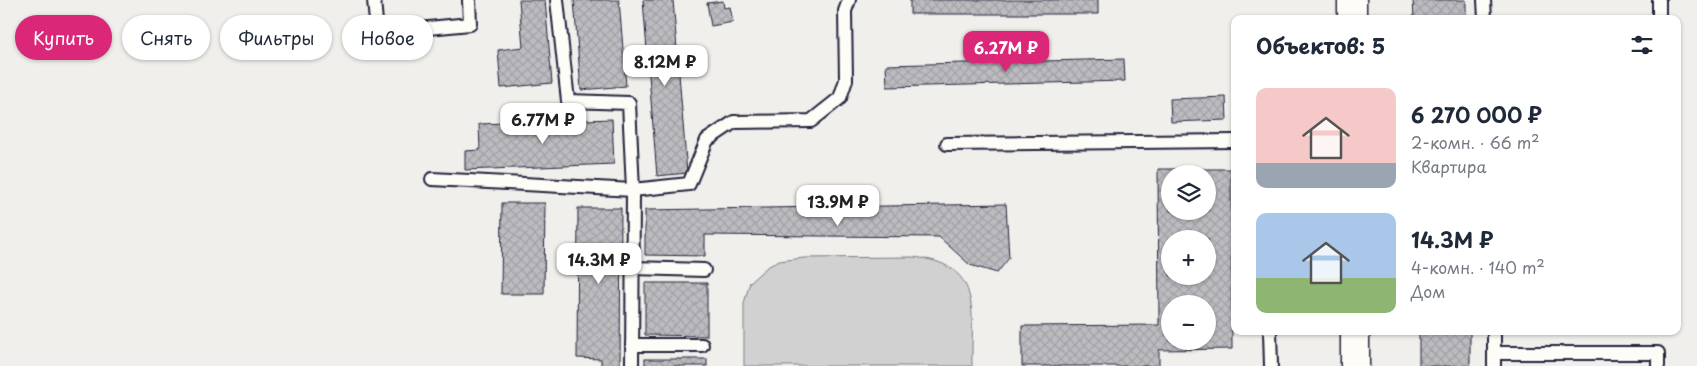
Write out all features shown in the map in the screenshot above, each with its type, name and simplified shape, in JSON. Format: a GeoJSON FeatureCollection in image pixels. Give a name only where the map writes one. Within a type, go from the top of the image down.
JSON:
{"type":"FeatureCollection","features":[{"type":"Feature","properties":{"kind":"street"},"geometry":{"type":"LineString","coordinates":[[1352,0],[1352,15]]}},
{"type":"Feature","properties":{"kind":"street"},"geometry":{"type":"LineString","coordinates":[[1355,335],[1355,366]]}},
{"type":"Feature","properties":{"kind":"lane"},"geometry":{"type":"LineString","coordinates":[[374,0],[377,33],[470,24],[469,0]]}},
{"type":"Feature","properties":{"kind":"lane"},"geometry":{"type":"LineString","coordinates":[[557,0],[568,101],[629,103],[633,190],[632,366]]}},
{"type":"Feature","properties":{"kind":"lane"},"geometry":{"type":"LineString","coordinates":[[432,179],[633,190],[689,184],[707,140],[734,122],[811,121],[840,98],[846,80],[845,11],[849,0]]}},
{"type":"Feature","properties":{"kind":"lane"},"geometry":{"type":"LineString","coordinates":[[1484,0],[1485,15]]}},
{"type":"Feature","properties":{"kind":"lane"},"geometry":{"type":"LineString","coordinates":[[1659,0],[1659,15]]}},
{"type":"Feature","properties":{"kind":"lane"},"geometry":{"type":"LineString","coordinates":[[947,144],[1231,142]]}},
{"type":"Feature","properties":{"kind":"lane"},"geometry":{"type":"LineString","coordinates":[[633,268],[704,270]]}},
{"type":"Feature","properties":{"kind":"lane"},"geometry":{"type":"LineString","coordinates":[[1270,335],[1271,366]]}},
{"type":"Feature","properties":{"kind":"lane"},"geometry":{"type":"LineString","coordinates":[[1494,335],[1494,360],[1658,353],[1658,366]]}},
{"type":"Feature","properties":{"kind":"lane"},"geometry":{"type":"LineString","coordinates":[[632,345],[702,345]]}},
{"type":"Feature","properties":{"kind":"shaded area"},"geometry":{"type":"Polygon","coordinates":[[[912,257],[935,261],[952,269],[962,280],[969,293],[972,309],[972,366],[744,366],[744,303],[750,282],[767,267],[779,261],[804,258],[912,257]]]}},
{"type":"Feature","properties":{"kind":"building"},"geometry":{"type":"Polygon","coordinates":[[[519,0],[545,0],[552,83],[501,88],[498,50],[523,47],[519,0]]]}},
{"type":"Feature","properties":{"kind":"building"},"geometry":{"type":"Polygon","coordinates":[[[574,0],[619,0],[626,86],[581,90],[574,0]]]}},
{"type":"Feature","properties":{"kind":"building"},"geometry":{"type":"Polygon","coordinates":[[[643,0],[673,0],[687,173],[657,176],[643,0]]]}},
{"type":"Feature","properties":{"kind":"building"},"geometry":{"type":"Polygon","coordinates":[[[910,0],[1098,0],[1098,14],[910,14],[910,0]]]}},
{"type":"Feature","properties":{"kind":"building"},"geometry":{"type":"Polygon","coordinates":[[[1413,0],[1466,0],[1466,15],[1414,15],[1413,0]]]}},
{"type":"Feature","properties":{"kind":"building"},"geometry":{"type":"Polygon","coordinates":[[[723,1],[724,8],[730,7],[733,22],[711,26],[707,3],[723,1]]]}},
{"type":"Feature","properties":{"kind":"building"},"geometry":{"type":"Polygon","coordinates":[[[1124,59],[1125,81],[887,87],[886,65],[1124,59]]]}},
{"type":"Feature","properties":{"kind":"building"},"geometry":{"type":"Polygon","coordinates":[[[1226,97],[1227,120],[1171,122],[1170,99],[1226,97]]]}},
{"type":"Feature","properties":{"kind":"building"},"geometry":{"type":"Polygon","coordinates":[[[612,119],[614,164],[465,170],[465,151],[480,150],[479,124],[612,119]]]}},
{"type":"Feature","properties":{"kind":"building"},"geometry":{"type":"Polygon","coordinates":[[[1158,169],[1161,169],[1161,220],[1216,220],[1216,169],[1231,169],[1232,349],[1216,349],[1216,295],[1161,295],[1161,350],[1159,350],[1159,366],[1022,366],[1022,326],[1159,325],[1158,169]]]}},
{"type":"Feature","properties":{"kind":"building"},"geometry":{"type":"Polygon","coordinates":[[[502,203],[545,203],[544,294],[501,294],[502,203]]]}},
{"type":"Feature","properties":{"kind":"building"},"geometry":{"type":"Polygon","coordinates":[[[1006,204],[1009,258],[997,273],[970,265],[939,237],[705,235],[705,256],[645,255],[645,210],[1006,204]]]}},
{"type":"Feature","properties":{"kind":"building"},"geometry":{"type":"Polygon","coordinates":[[[578,208],[621,208],[620,366],[601,366],[601,359],[577,358],[578,208]]]}},
{"type":"Feature","properties":{"kind":"building"},"geometry":{"type":"Polygon","coordinates":[[[645,283],[707,283],[707,336],[645,335],[645,283]]]}},
{"type":"Feature","properties":{"kind":"building"},"geometry":{"type":"Polygon","coordinates":[[[1419,335],[1470,335],[1470,366],[1419,366],[1419,335]]]}},
{"type":"Feature","properties":{"kind":"building"},"geometry":{"type":"Polygon","coordinates":[[[645,359],[707,359],[707,366],[645,366],[645,359]]]}}]}
